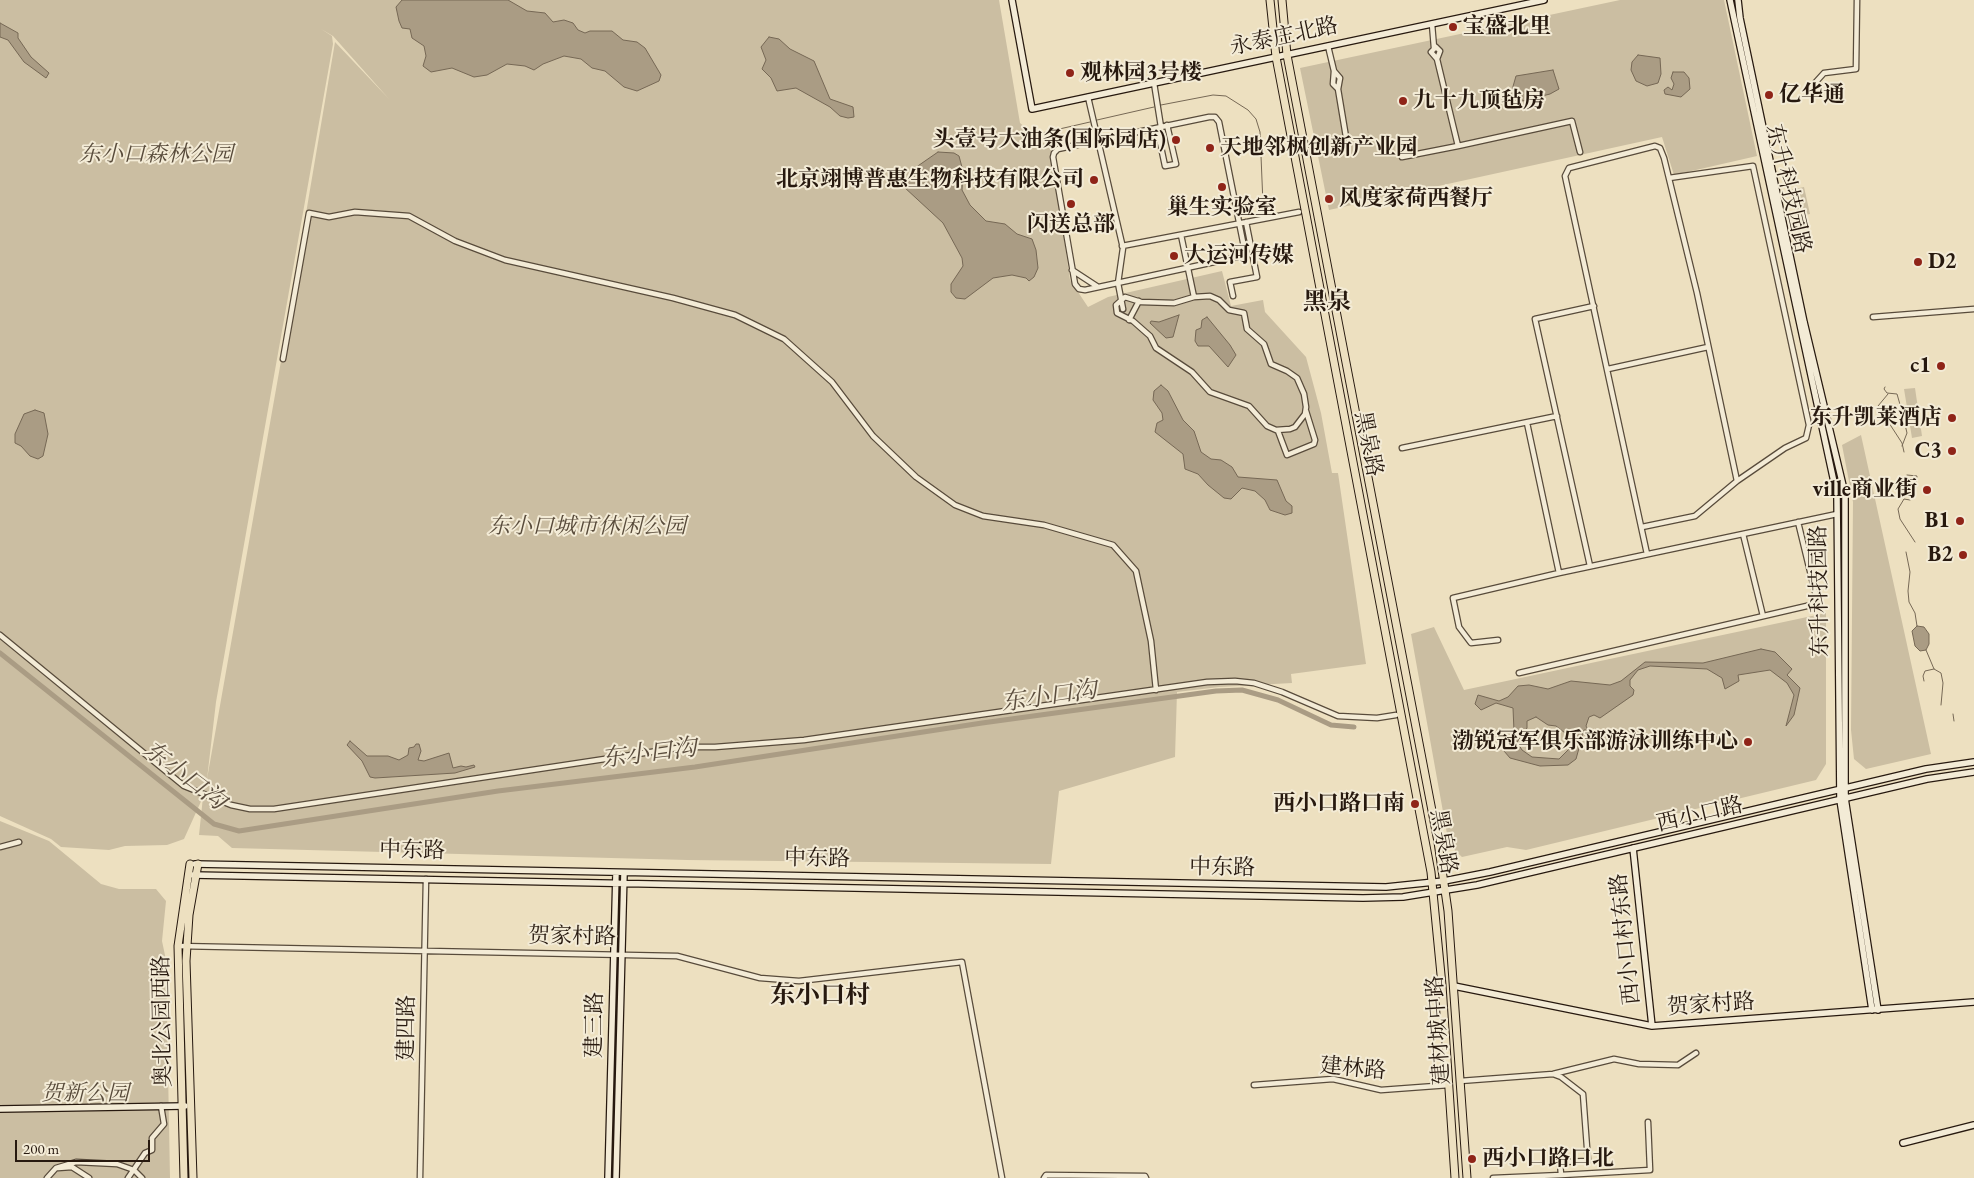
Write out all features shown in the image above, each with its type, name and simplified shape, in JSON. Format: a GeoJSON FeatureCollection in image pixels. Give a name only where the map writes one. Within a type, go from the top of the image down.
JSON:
{"type":"FeatureCollection","features":[{"type":"Feature","properties":{"kind":"main road","name":"黑泉路"},"geometry":{"type":"LineString","coordinates":[[1270,0],[1276,57],[1403,719],[1434,893]]}},
{"type":"Feature","properties":{"kind":"main road","name":"黑泉路"},"geometry":{"type":"LineString","coordinates":[[1282,0],[1287,55],[1418,733],[1444,881]]}},
{"type":"Feature","properties":{"kind":"main road","name":"奥北公园西路"},"geometry":{"type":"LineString","coordinates":[[190,864],[178,946],[186,1106],[192,1178]]}},
{"type":"Feature","properties":{"kind":"main road","name":"奥北公园西路"},"geometry":{"type":"LineString","coordinates":[[184,1178],[186,946],[198,864]]}},
{"type":"Feature","properties":{"kind":"main road","name":"建材城中路"},"geometry":{"type":"LineString","coordinates":[[1444,881],[1454,986],[1467,1178]]}},
{"type":"Feature","properties":{"kind":"main road","name":"建材城中路"},"geometry":{"type":"LineString","coordinates":[[1434,893],[1455,1178]]}},
{"type":"Feature","properties":{"kind":"street","name":"永泰庄北路"},"geometry":{"type":"LineString","coordinates":[[1012,0],[1032,109],[1544,0]]}},
{"type":"Feature","properties":{"kind":"street","name":"东升科技园路"},"geometry":{"type":"LineString","coordinates":[[1730,0],[1837,496],[1842,789]]}},
{"type":"Feature","properties":{"kind":"street","name":"东升科技园路"},"geometry":{"type":"LineString","coordinates":[[1738,0],[1740,18],[1804,322],[1845,494],[1842,799],[1875,1010]]}},
{"type":"Feature","properties":{"kind":"street"},"geometry":{"type":"LineString","coordinates":[[1814,84],[1824,73],[1856,69],[1858,0]]}},
{"type":"Feature","properties":{"kind":"street"},"geometry":{"type":"LineString","coordinates":[[1432,24],[1434,48],[1432,54],[1437,59],[1458,146]]}},
{"type":"Feature","properties":{"kind":"street"},"geometry":{"type":"LineString","coordinates":[[1328,46],[1334,71],[1333,84],[1338,90],[1346,137]]}},
{"type":"Feature","properties":{"kind":"street"},"geometry":{"type":"LineString","coordinates":[[1154,83],[1165,166],[1176,164],[1167,125]]}},
{"type":"Feature","properties":{"kind":"street"},"geometry":{"type":"LineString","coordinates":[[1088,97],[1122,246],[1118,283],[1123,309]]}},
{"type":"Feature","properties":{"kind":"street"},"geometry":{"type":"LineString","coordinates":[[1209,117],[1217,119],[1245,252],[1242,256],[1098,288],[1079,289],[1075,284],[1072,270],[1053,157],[1058,149],[1167,125],[1209,117]]}},
{"type":"Feature","properties":{"kind":"street"},"geometry":{"type":"LineString","coordinates":[[1402,157],[1572,121],[1580,152]]}},
{"type":"Feature","properties":{"kind":"street"},"geometry":{"type":"LineString","coordinates":[[1647,554],[1565,176],[1568,168],[1655,146],[1662,152],[1708,347],[1737,481]]}},
{"type":"Feature","properties":{"kind":"street"},"geometry":{"type":"LineString","coordinates":[[1642,527],[1695,516],[1737,481],[1785,448],[1806,438],[1809,425],[1753,166],[1669,178]]}},
{"type":"Feature","properties":{"kind":"street"},"geometry":{"type":"LineString","coordinates":[[283,358],[310,213],[329,217],[355,212],[409,216],[455,241],[505,260],[673,298],[735,315],[784,339],[832,382],[873,436],[916,477],[955,505],[983,516],[1044,525],[1113,545],[1136,570],[1151,641],[1156,690]]}},
{"type":"Feature","properties":{"kind":"street"},"geometry":{"type":"LineString","coordinates":[[1122,246],[1299,212]]}},
{"type":"Feature","properties":{"kind":"street"},"geometry":{"type":"LineString","coordinates":[[1233,296],[1230,282],[1257,277],[1246,222]]}},
{"type":"Feature","properties":{"kind":"street"},"geometry":{"type":"LineString","coordinates":[[1181,235],[1194,297]]}},
{"type":"Feature","properties":{"kind":"street"},"geometry":{"type":"LineString","coordinates":[[1072,270],[1098,288]]}},
{"type":"Feature","properties":{"kind":"street"},"geometry":{"type":"LineString","coordinates":[[1210,296],[1219,300],[1229,310],[1244,313],[1247,329],[1264,344],[1271,364],[1297,378],[1304,394],[1305,414],[1295,426],[1278,430],[1267,426],[1249,406],[1210,392],[1192,372],[1156,348],[1150,336],[1118,314],[1116,310],[1116,305],[1121,299],[1129,297],[1139,301],[1174,303],[1194,297],[1210,296]]}},
{"type":"Feature","properties":{"kind":"street"},"geometry":{"type":"LineString","coordinates":[[1129,320],[1139,301]]}},
{"type":"Feature","properties":{"kind":"street"},"geometry":{"type":"LineString","coordinates":[[1590,566],[1536,319],[1594,306]]}},
{"type":"Feature","properties":{"kind":"street"},"geometry":{"type":"LineString","coordinates":[[1873,317],[1974,309]]}},
{"type":"Feature","properties":{"kind":"street"},"geometry":{"type":"LineString","coordinates":[[1608,369],[1708,347]]}},
{"type":"Feature","properties":{"kind":"street"},"geometry":{"type":"LineString","coordinates":[[1278,430],[1287,455],[1314,444],[1309,417],[1305,410]]}},
{"type":"Feature","properties":{"kind":"street"},"geometry":{"type":"LineString","coordinates":[[1402,448],[1557,416]]}},
{"type":"Feature","properties":{"kind":"street"},"geometry":{"type":"LineString","coordinates":[[1527,423],[1559,573]]}},
{"type":"Feature","properties":{"kind":"street"},"geometry":{"type":"LineString","coordinates":[[1498,640],[1470,643],[1459,627],[1453,598],[1590,566],[1837,514]]}},
{"type":"Feature","properties":{"kind":"street"},"geometry":{"type":"LineString","coordinates":[[1519,673],[1810,605],[1816,596],[1798,522]]}},
{"type":"Feature","properties":{"kind":"street"},"geometry":{"type":"LineString","coordinates":[[1743,534],[1763,616]]}},
{"type":"Feature","properties":{"kind":"street"},"geometry":{"type":"LineString","coordinates":[[0,636],[184,786],[223,803],[250,809],[274,809],[684,747],[715,748],[804,740],[1156,690],[1234,681],[1254,683],[1282,692],[1338,716],[1369,718],[1396,715]]}},
{"type":"Feature","properties":{"kind":"street","name":"西小口路"},"geometry":{"type":"LineString","coordinates":[[1444,881],[1926,769],[1974,762]]}},
{"type":"Feature","properties":{"kind":"street","name":"西小口路"},"geometry":{"type":"LineString","coordinates":[[1434,893],[1445,892],[1927,779],[1974,772]]}},
{"type":"Feature","properties":{"kind":"street"},"geometry":{"type":"LineString","coordinates":[[0,847],[19,842]]}},
{"type":"Feature","properties":{"kind":"street","name":"西小口村东路"},"geometry":{"type":"LineString","coordinates":[[1634,848],[1652,1026]]}},
{"type":"Feature","properties":{"kind":"street","name":"中东路"},"geometry":{"type":"LineString","coordinates":[[190,864],[1347,888],[1386,887],[1444,881]]}},
{"type":"Feature","properties":{"kind":"street","name":"建三路"},"geometry":{"type":"LineString","coordinates":[[608,1178],[616,873]]}},
{"type":"Feature","properties":{"kind":"street","name":"建三路"},"geometry":{"type":"LineString","coordinates":[[616,1178],[624,873]]}},
{"type":"Feature","properties":{"kind":"street","name":"中东路"},"geometry":{"type":"LineString","coordinates":[[188,875],[1363,898],[1434,893]]}},
{"type":"Feature","properties":{"kind":"street","name":"建四路"},"geometry":{"type":"LineString","coordinates":[[420,1178],[426,879]]}},
{"type":"Feature","properties":{"kind":"street","name":"贺家村路"},"geometry":{"type":"LineString","coordinates":[[178,946],[677,956],[760,978],[799,981],[962,962],[1002,1178]]}},
{"type":"Feature","properties":{"kind":"street","name":"贺家村路"},"geometry":{"type":"LineString","coordinates":[[1454,986],[1652,1026],[1974,1002]]}},
{"type":"Feature","properties":{"kind":"street"},"geometry":{"type":"LineString","coordinates":[[1460,1081],[1552,1074],[1614,1059],[1639,1064],[1678,1066],[1696,1053]]}},
{"type":"Feature","properties":{"kind":"street"},"geometry":{"type":"LineString","coordinates":[[1552,1074],[1561,1076],[1583,1094],[1588,1161],[1560,1162],[1561,1175]]}},
{"type":"Feature","properties":{"kind":"street","name":"建林路"},"geometry":{"type":"LineString","coordinates":[[1254,1084],[1333,1079],[1381,1090],[1449,1085]]}},
{"type":"Feature","properties":{"kind":"street"},"geometry":{"type":"LineString","coordinates":[[128,1178],[146,1153],[152,1150],[152,1138],[164,1124],[161,1106]]}},
{"type":"Feature","properties":{"kind":"street"},"geometry":{"type":"LineString","coordinates":[[0,1109],[186,1106]]}},
{"type":"Feature","properties":{"kind":"street"},"geometry":{"type":"LineString","coordinates":[[1493,1178],[1650,1170],[1648,1122]]}},
{"type":"Feature","properties":{"kind":"street"},"geometry":{"type":"LineString","coordinates":[[1903,1143],[1974,1126]]}},
{"type":"Feature","properties":{"kind":"street"},"geometry":{"type":"LineString","coordinates":[[47,1178],[56,1168],[76,1162],[97,1162],[117,1164],[134,1170],[142,1178]]}},
{"type":"Feature","properties":{"kind":"street"},"geometry":{"type":"LineString","coordinates":[[56,1168],[72,1167],[89,1178]]}},
{"type":"Feature","properties":{"kind":"street"},"geometry":{"type":"LineString","coordinates":[[1044,1178],[1046,1175],[1145,1176],[1146,1178]]}},
{"type":"Feature","properties":{"kind":"green space"},"geometry":{"type":"Polygon","coordinates":[[[0,0],[999,0],[1020,123],[1051,149],[1070,280],[1088,307],[1108,297],[1222,271],[1231,306],[1263,300],[1265,312],[1306,357],[1321,413],[1332,473],[1338,473],[1366,664],[1291,674],[1292,683],[1219,687],[1177,692],[1175,757],[1059,791],[1051,864],[687,860],[232,848],[218,836],[199,835],[203,797],[184,839],[167,845],[125,846],[109,850],[61,847],[51,839],[0,816],[0,0]],[[321,29],[332,36],[333,44],[216,702],[207,779],[335,42],[389,99],[333,36],[321,29]]]}},
{"type":"Feature","properties":{"kind":"green space"},"geometry":{"type":"Polygon","coordinates":[[[1620,0],[1724,0],[1757,156],[1674,175],[1662,137],[1329,210],[1300,68],[1620,0]]]}},
{"type":"Feature","properties":{"kind":"green space"},"geometry":{"type":"Polygon","coordinates":[[[1804,187],[1810,214],[1796,217],[1790,190],[1804,187]]]}},
{"type":"Feature","properties":{"kind":"green space"},"geometry":{"type":"Polygon","coordinates":[[[1915,388],[1922,436],[1912,438],[1904,389],[1915,388]]]}},
{"type":"Feature","properties":{"kind":"green space"},"geometry":{"type":"Polygon","coordinates":[[[1861,435],[1931,754],[1866,769],[1854,759],[1851,730],[1853,502],[1842,445],[1861,435]]]}},
{"type":"Feature","properties":{"kind":"green space"},"geometry":{"type":"Polygon","coordinates":[[[1826,613],[1826,764],[1816,780],[1526,850],[1507,847],[1462,857],[1449,845],[1411,634],[1434,627],[1464,690],[1826,613]]]}},
{"type":"Feature","properties":{"kind":"green space","name":"贺新公园"},"geometry":{"type":"Polygon","coordinates":[[[0,821],[49,841],[101,884],[119,889],[156,889],[166,901],[162,941],[166,960],[170,1178],[0,1178],[0,821]]]}},
{"type":"Feature","properties":{"kind":"shaded area"},"geometry":{"type":"Polygon","coordinates":[[[402,0],[508,0],[527,11],[545,13],[553,22],[564,20],[573,23],[578,30],[585,33],[590,31],[612,31],[623,40],[637,42],[645,48],[661,75],[659,81],[637,91],[624,87],[605,71],[592,68],[581,59],[564,56],[543,64],[534,70],[525,66],[507,64],[487,75],[474,77],[452,68],[431,72],[423,66],[426,56],[424,46],[412,38],[410,29],[402,28],[399,21],[396,7],[402,0]]]}},
{"type":"Feature","properties":{"kind":"shaded area"},"geometry":{"type":"Polygon","coordinates":[[[0,23],[18,33],[18,38],[31,57],[49,73],[46,78],[24,62],[8,40],[0,37],[0,23]]]}},
{"type":"Feature","properties":{"kind":"shaded area"},"geometry":{"type":"Polygon","coordinates":[[[769,37],[779,39],[790,49],[814,61],[830,99],[853,107],[854,117],[840,116],[830,107],[796,88],[777,91],[771,78],[762,69],[766,60],[761,47],[769,37]]]}},
{"type":"Feature","properties":{"kind":"shaded area"},"geometry":{"type":"Polygon","coordinates":[[[1638,55],[1660,58],[1661,74],[1658,83],[1647,86],[1636,81],[1631,70],[1632,62],[1638,55]]]}},
{"type":"Feature","properties":{"kind":"shaded area"},"geometry":{"type":"Polygon","coordinates":[[[1553,70],[1559,89],[1550,94],[1511,104],[1510,97],[1516,76],[1553,70]]]}},
{"type":"Feature","properties":{"kind":"shaded area"},"geometry":{"type":"Polygon","coordinates":[[[1673,72],[1684,72],[1689,78],[1690,89],[1681,97],[1665,94],[1664,90],[1668,87],[1672,90],[1674,84],[1671,78],[1673,72]]]}},
{"type":"Feature","properties":{"kind":"shaded area"},"geometry":{"type":"Polygon","coordinates":[[[938,152],[954,153],[959,156],[963,171],[962,190],[970,205],[986,221],[1005,224],[1017,234],[1032,239],[1036,250],[1038,268],[1034,277],[1029,281],[1026,278],[1012,275],[993,278],[965,299],[956,298],[951,292],[951,284],[963,266],[962,258],[943,223],[904,187],[912,170],[938,152]]]}},
{"type":"Feature","properties":{"kind":"shaded area"},"geometry":{"type":"Polygon","coordinates":[[[1179,315],[1173,337],[1166,338],[1150,323],[1151,321],[1159,322],[1179,315]]]}},
{"type":"Feature","properties":{"kind":"shaded area"},"geometry":{"type":"Polygon","coordinates":[[[1207,317],[1236,355],[1228,367],[1209,346],[1198,346],[1195,341],[1196,330],[1201,328],[1202,320],[1207,317]]]}},
{"type":"Feature","properties":{"kind":"shaded area"},"geometry":{"type":"Polygon","coordinates":[[[1161,385],[1168,391],[1183,420],[1194,431],[1201,452],[1211,459],[1221,460],[1232,467],[1238,477],[1277,480],[1286,501],[1292,506],[1292,513],[1285,515],[1270,510],[1265,500],[1255,491],[1242,488],[1231,499],[1224,498],[1198,474],[1185,469],[1183,454],[1155,432],[1157,423],[1163,420],[1162,413],[1153,400],[1154,391],[1161,385]]]}},
{"type":"Feature","properties":{"kind":"shaded area"},"geometry":{"type":"Polygon","coordinates":[[[35,410],[44,413],[48,434],[43,456],[38,459],[30,456],[21,446],[15,443],[15,434],[24,414],[35,410]]]}},
{"type":"Feature","properties":{"kind":"shaded area"},"geometry":{"type":"Polygon","coordinates":[[[1917,626],[1924,627],[1929,634],[1929,644],[1926,650],[1920,651],[1915,646],[1912,631],[1917,626]]]}},
{"type":"Feature","properties":{"kind":"shaded area"},"geometry":{"type":"Polygon","coordinates":[[[1761,649],[1775,652],[1792,669],[1787,675],[1800,688],[1794,715],[1786,726],[1794,695],[1787,683],[1770,670],[1738,675],[1739,681],[1725,689],[1722,678],[1707,669],[1650,666],[1638,670],[1630,680],[1630,686],[1634,690],[1633,695],[1600,718],[1594,715],[1589,717],[1586,726],[1588,730],[1584,730],[1576,759],[1568,765],[1540,766],[1510,758],[1504,751],[1514,731],[1513,708],[1496,703],[1481,710],[1475,704],[1478,695],[1499,701],[1508,697],[1518,686],[1529,685],[1548,689],[1571,681],[1610,685],[1621,681],[1645,662],[1703,663],[1761,649]],[[1536,717],[1527,721],[1527,728],[1517,742],[1522,750],[1532,757],[1559,759],[1572,746],[1569,736],[1556,726],[1548,725],[1536,717]]]}},
{"type":"Feature","properties":{"kind":"shaded area"},"geometry":{"type":"Polygon","coordinates":[[[350,741],[367,756],[388,756],[399,760],[408,755],[409,748],[419,744],[421,751],[418,760],[424,761],[449,753],[453,768],[474,765],[475,767],[455,773],[370,777],[362,761],[347,745],[350,741]]]}},
{"type":"Feature","properties":{"kind":"waterway"},"geometry":{"type":"LineString","coordinates":[[1161,105],[1213,95],[1226,96],[1248,110],[1256,119],[1260,132],[1263,204]]}},
{"type":"Feature","properties":{"kind":"waterway"},"geometry":{"type":"LineString","coordinates":[[1097,120],[1154,107]]}},
{"type":"Feature","properties":{"kind":"waterway"},"geometry":{"type":"LineString","coordinates":[[1042,133],[1090,122]]}},
{"type":"Feature","properties":{"kind":"waterway"},"geometry":{"type":"LineString","coordinates":[[1885,387],[1884,389],[1887,393],[1897,394],[1907,433],[1902,446]]}},
{"type":"Feature","properties":{"kind":"waterway"},"geometry":{"type":"LineString","coordinates":[[1888,394],[1878,406],[1902,443],[1904,452]]}},
{"type":"Feature","properties":{"kind":"waterway"},"geometry":{"type":"LineString","coordinates":[[1904,484],[1916,482],[1917,476],[1907,475]]}},
{"type":"Feature","properties":{"kind":"waterway"},"geometry":{"type":"LineString","coordinates":[[1910,500],[1904,499],[1898,509],[1900,519],[1915,542]]}},
{"type":"Feature","properties":{"kind":"waterway"},"geometry":{"type":"LineString","coordinates":[[1906,552],[1910,572],[1909,602],[1915,613],[1917,626]]}},
{"type":"Feature","properties":{"kind":"waterway"},"geometry":{"type":"LineString","coordinates":[[1926,650],[1934,669],[1941,673],[1943,683],[1941,705]]}},
{"type":"Feature","properties":{"kind":"waterway","name":"东小口沟"},"geometry":{"type":"LineString","coordinates":[[0,653],[214,824],[239,831],[498,791],[695,767],[982,723],[1216,691],[1242,690],[1278,700],[1331,725],[1354,727]]}},
{"type":"Feature","properties":{"kind":"waterway"},"geometry":{"type":"LineString","coordinates":[[1924,681],[1925,671],[1934,669]]}},
{"type":"Feature","properties":{"kind":"waterway"},"geometry":{"type":"LineString","coordinates":[[1953,714],[1954,721]]}},
{"type":"Feature","properties":{"kind":"place","name":"宝盛北里"},"geometry":{"type":"Point","coordinates":[1453,27]}},
{"type":"Feature","properties":{"kind":"place","name":"观林园3号楼"},"geometry":{"type":"Point","coordinates":[1070,73]}},
{"type":"Feature","properties":{"kind":"place","name":"亿华通"},"geometry":{"type":"Point","coordinates":[1769,95]}},
{"type":"Feature","properties":{"kind":"place","name":"九十九顶毡房"},"geometry":{"type":"Point","coordinates":[1403,101]}},
{"type":"Feature","properties":{"kind":"place","name":"头壹号大油条(国际园店)"},"geometry":{"type":"Point","coordinates":[1176,140]}},
{"type":"Feature","properties":{"kind":"place","name":"天地邻枫创新产业园"},"geometry":{"type":"Point","coordinates":[1210,148]}},
{"type":"Feature","properties":{"kind":"place","name":"北京翊博普惠生物科技有限公司"},"geometry":{"type":"Point","coordinates":[1094,180]}},
{"type":"Feature","properties":{"kind":"place","name":"巢生实验室"},"geometry":{"type":"Point","coordinates":[1222,187]}},
{"type":"Feature","properties":{"kind":"place","name":"风度家荷西餐厅"},"geometry":{"type":"Point","coordinates":[1329,199]}},
{"type":"Feature","properties":{"kind":"place","name":"闪送总部"},"geometry":{"type":"Point","coordinates":[1071,204]}},
{"type":"Feature","properties":{"kind":"place","name":"大运河传媒"},"geometry":{"type":"Point","coordinates":[1174,256]}},
{"type":"Feature","properties":{"kind":"place","name":"D2"},"geometry":{"type":"Point","coordinates":[1918,262]}},
{"type":"Feature","properties":{"kind":"place","name":"c1"},"geometry":{"type":"Point","coordinates":[1941,366]}},
{"type":"Feature","properties":{"kind":"place","name":"东升凯莱酒店"},"geometry":{"type":"Point","coordinates":[1952,418]}},
{"type":"Feature","properties":{"kind":"place","name":"C3"},"geometry":{"type":"Point","coordinates":[1952,451]}},
{"type":"Feature","properties":{"kind":"place","name":"ville商业街"},"geometry":{"type":"Point","coordinates":[1927,490]}},
{"type":"Feature","properties":{"kind":"place","name":"B1"},"geometry":{"type":"Point","coordinates":[1960,521]}},
{"type":"Feature","properties":{"kind":"place","name":"B2"},"geometry":{"type":"Point","coordinates":[1963,555]}},
{"type":"Feature","properties":{"kind":"place","name":"渤锐冠军俱乐部游泳训练中心"},"geometry":{"type":"Point","coordinates":[1748,742]}},
{"type":"Feature","properties":{"kind":"place","name":"西小口路口南"},"geometry":{"type":"Point","coordinates":[1415,804]}},
{"type":"Feature","properties":{"kind":"place","name":"西小口路口北"},"geometry":{"type":"Point","coordinates":[1472,1159]}},
{"type":"Feature","properties":{"kind":"district","name":"黑泉"},"geometry":{"type":"Point","coordinates":[1327,302]}},
{"type":"Feature","properties":{"kind":"district","name":"东小口村"},"geometry":{"type":"Point","coordinates":[820,996]}},
{"type":"Feature","properties":{"kind":"park label","name":"东小口森林公园"},"geometry":{"type":"Point","coordinates":[156,155]}},
{"type":"Feature","properties":{"kind":"park label","name":"东小口城市休闲公园"},"geometry":{"type":"Point","coordinates":[587,527]}}]}
